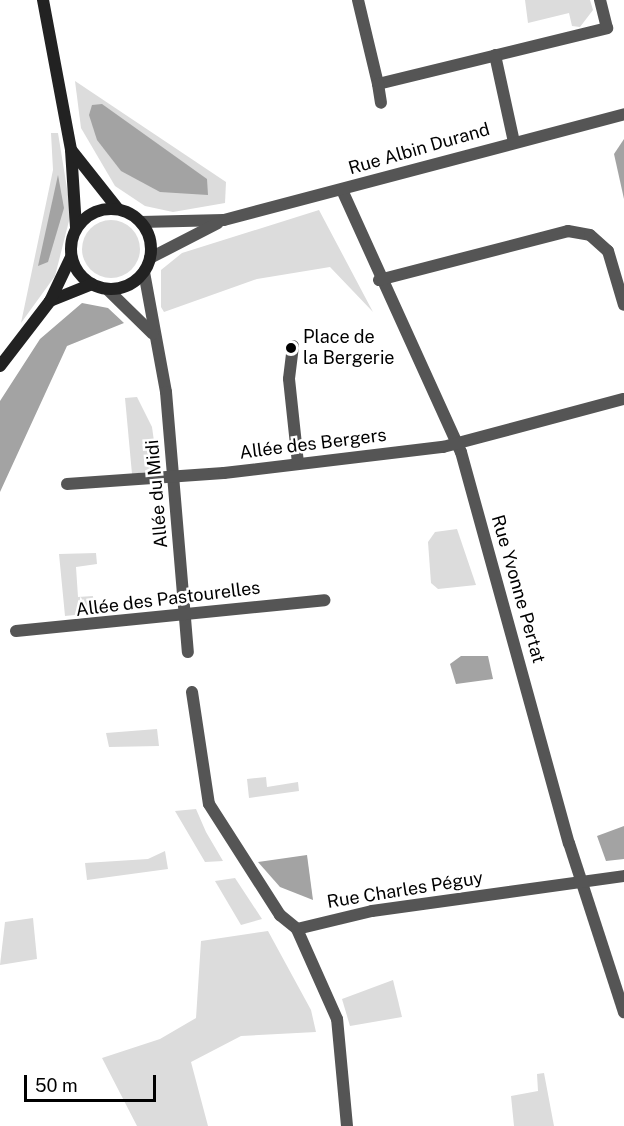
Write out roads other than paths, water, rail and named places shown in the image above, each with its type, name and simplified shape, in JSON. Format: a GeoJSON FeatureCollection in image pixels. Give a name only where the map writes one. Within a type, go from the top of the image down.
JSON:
{"type":"FeatureCollection","features":[{"type":"Feature","properties":{"kind":"main road"},"geometry":{"type":"LineString","coordinates":[[0,366],[50,301],[71,257],[76,228],[71,150],[43,0]]}},
{"type":"Feature","properties":{"kind":"main road"},"geometry":{"type":"LineString","coordinates":[[71,150],[118,209],[141,222],[150,239],[150,258],[144,272],[124,287],[107,289],[92,284],[71,257]]}},
{"type":"Feature","properties":{"kind":"main road"},"geometry":{"type":"LineString","coordinates":[[76,228],[90,214],[118,209]]}},
{"type":"Feature","properties":{"kind":"main road"},"geometry":{"type":"LineString","coordinates":[[50,301],[92,284]]}},
{"type":"Feature","properties":{"kind":"street"},"geometry":{"type":"LineString","coordinates":[[358,0],[381,103]]}},
{"type":"Feature","properties":{"kind":"street"},"geometry":{"type":"LineString","coordinates":[[378,84],[608,28],[600,0]]}},
{"type":"Feature","properties":{"kind":"street"},"geometry":{"type":"LineString","coordinates":[[495,55],[514,142]]}},
{"type":"Feature","properties":{"kind":"street","name":"Rue Albin Durand"},"geometry":{"type":"LineString","coordinates":[[141,222],[224,220],[624,114]]}},
{"type":"Feature","properties":{"kind":"street","name":"Rue Yvonne Pertat"},"geometry":{"type":"LineString","coordinates":[[342,190],[379,280],[458,444],[581,881],[624,1012]]}},
{"type":"Feature","properties":{"kind":"street","name":"Rue Albin Durand"},"geometry":{"type":"LineString","coordinates":[[150,258],[224,220]]}},
{"type":"Feature","properties":{"kind":"street"},"geometry":{"type":"LineString","coordinates":[[379,280],[568,231],[590,235],[608,251],[624,305]]}},
{"type":"Feature","properties":{"kind":"street","name":"Allée du Midi"},"geometry":{"type":"LineString","coordinates":[[144,272],[153,334],[164,382],[188,652]]}},
{"type":"Feature","properties":{"kind":"street"},"geometry":{"type":"LineString","coordinates":[[107,289],[153,334]]}},
{"type":"Feature","properties":{"kind":"street"},"geometry":{"type":"LineString","coordinates":[[293,346],[289,379],[298,463]]}},
{"type":"Feature","properties":{"kind":"street","name":"Allée des Bergers"},"geometry":{"type":"LineString","coordinates":[[67,484],[173,478],[458,444],[624,399]]}},
{"type":"Feature","properties":{"kind":"street","name":"Allée des Pastourelles"},"geometry":{"type":"LineString","coordinates":[[16,631],[185,616],[324,600]]}},
{"type":"Feature","properties":{"kind":"street"},"geometry":{"type":"LineString","coordinates":[[192,692],[209,804],[280,915],[297,929],[337,1019],[347,1126]]}},
{"type":"Feature","properties":{"kind":"street","name":"Rue Charles Péguy"},"geometry":{"type":"LineString","coordinates":[[297,929],[372,911],[624,876]]}},
{"type":"Feature","properties":{"kind":"place","name":"Place de la Bergerie"},"geometry":{"type":"Point","coordinates":[291,348]}}]}
